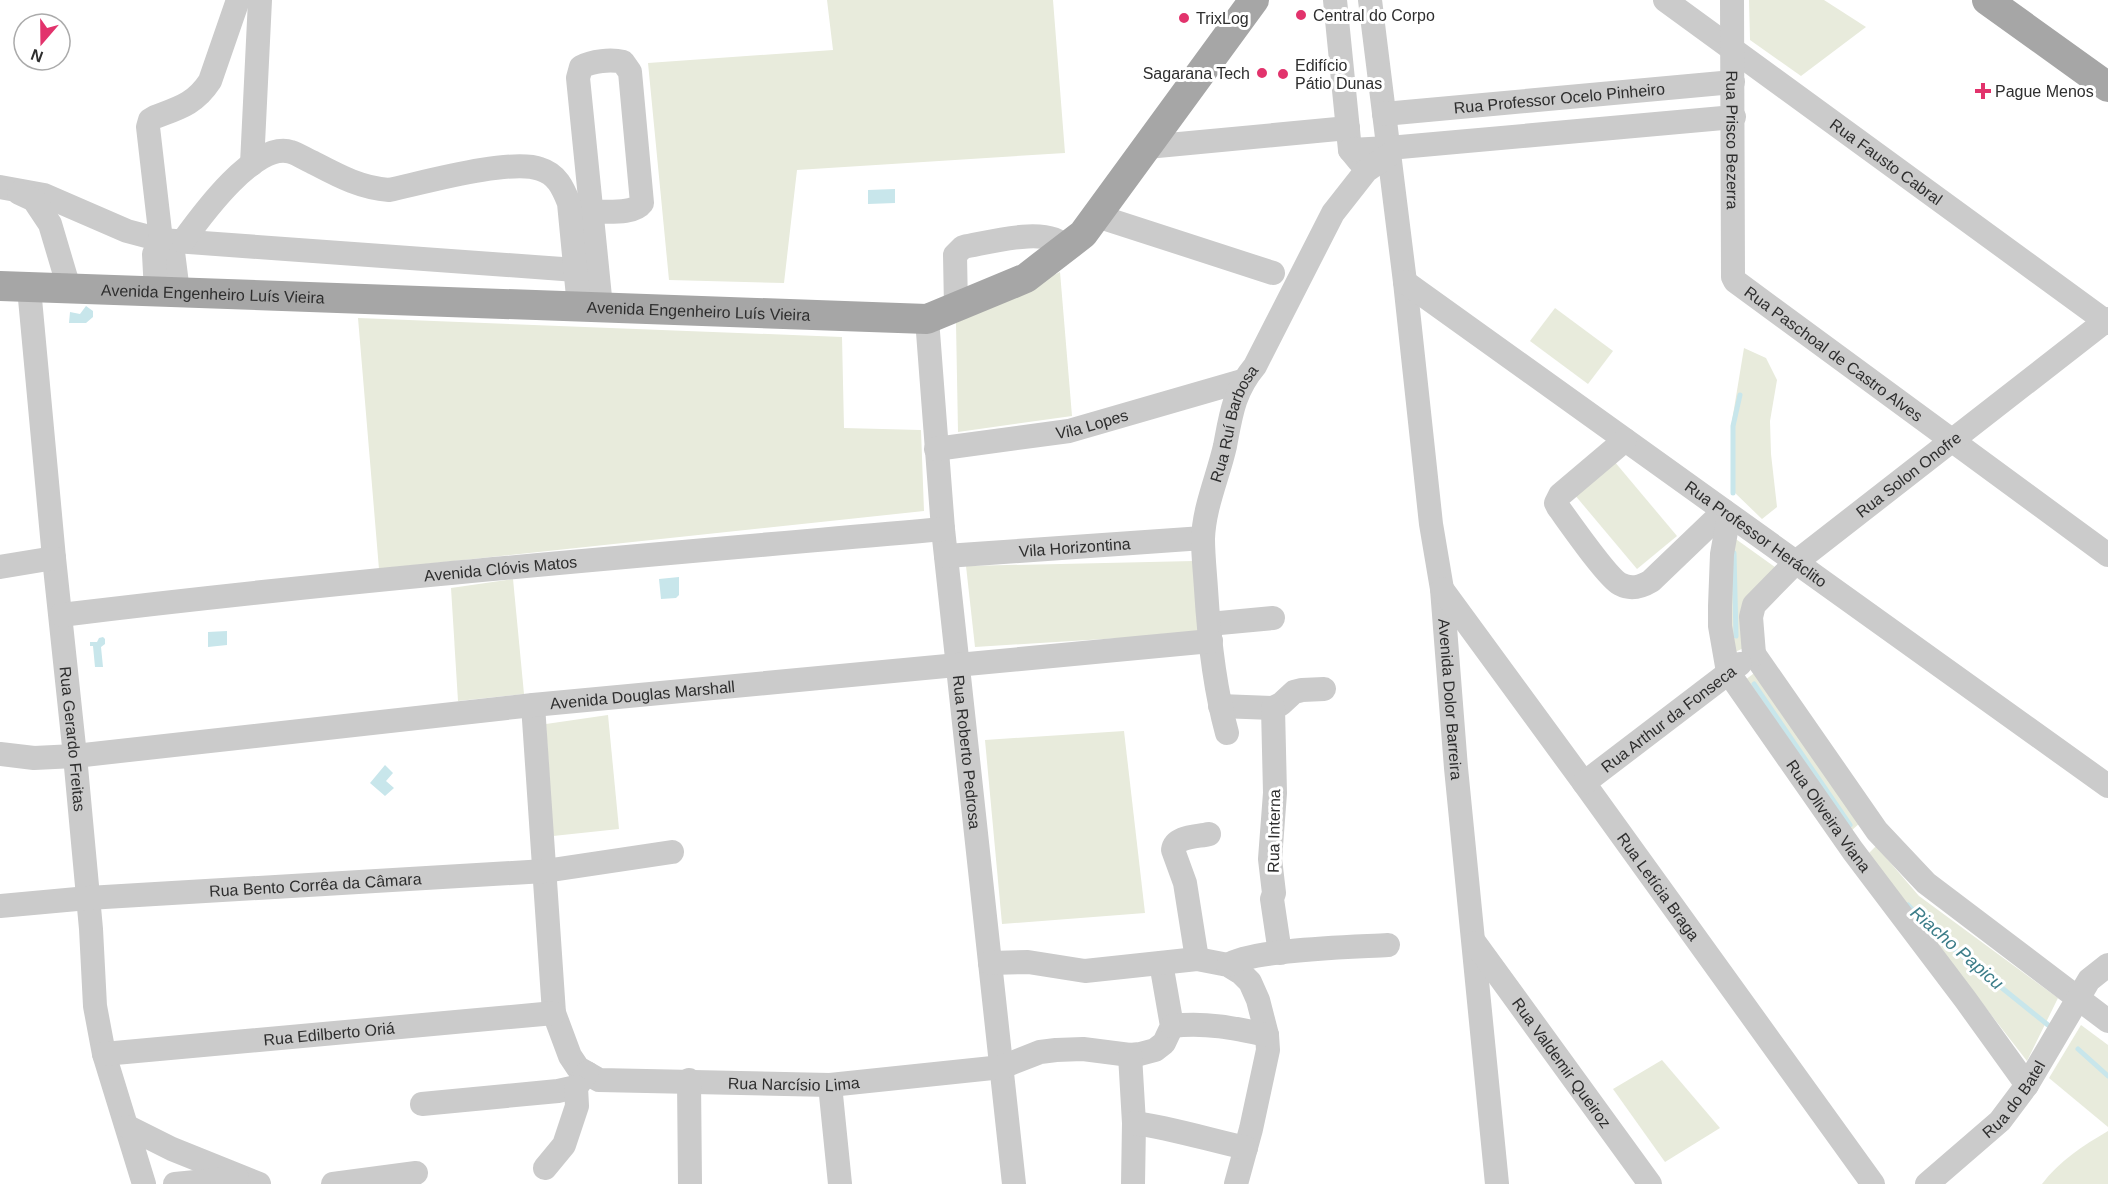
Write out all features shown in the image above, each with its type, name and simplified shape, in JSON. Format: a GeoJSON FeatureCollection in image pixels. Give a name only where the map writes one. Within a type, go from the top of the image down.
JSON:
{"type":"FeatureCollection","features":[{"type":"Feature","properties":{"kind":"main road","name":"Avenida Engenheiro Luís Vieira"},"geometry":{"type":"LineString","coordinates":[[0,286],[927,319],[1026,278],[1083,234],[1254,0]]}},
{"type":"Feature","properties":{"kind":"main road"},"geometry":{"type":"LineString","coordinates":[[1987,0],[2108,87]]}},
{"type":"Feature","properties":{"kind":"street"},"geometry":{"type":"LineString","coordinates":[[172,241],[148,127],[150,120],[155,117],[194,100],[210,81],[238,0]]}},
{"type":"Feature","properties":{"kind":"street"},"geometry":{"type":"LineString","coordinates":[[252,164],[260,0]]}},
{"type":"Feature","properties":{"kind":"street"},"geometry":{"type":"LineString","coordinates":[[1335,0],[1349,139]]}},
{"type":"Feature","properties":{"kind":"street","name":"Avenida Dolor Barreira"},"geometry":{"type":"LineString","coordinates":[[1370,0],[1405,282],[1431,524],[1442,590],[1456,768],[1497,1184]]}},
{"type":"Feature","properties":{"kind":"street","name":"Rua Fausto Cabral"},"geometry":{"type":"LineString","coordinates":[[1665,0],[2107,321]]}},
{"type":"Feature","properties":{"kind":"street","name":"Rua Prisco Bezerra"},"geometry":{"type":"LineString","coordinates":[[1732,0],[1734,279]]}},
{"type":"Feature","properties":{"kind":"street"},"geometry":{"type":"LineString","coordinates":[[590,307],[593,212],[578,78],[581,67],[588,63],[623,62],[630,72],[642,203],[639,207],[632,209],[593,212]]}},
{"type":"Feature","properties":{"kind":"street","name":"Rua Professor Ocelo Pinheiro"},"geometry":{"type":"LineString","coordinates":[[1384,114],[1733,82]]}},
{"type":"Feature","properties":{"kind":"street","name":"Rua Professor Ocelo Pinheiro"},"geometry":{"type":"LineString","coordinates":[[1147,147],[1349,139],[1389,152],[1734,117]]}},
{"type":"Feature","properties":{"kind":"street","name":"Avenida Dolor Barreira"},"geometry":{"type":"LineString","coordinates":[[1349,139],[1366,171],[1396,215]]}},
{"type":"Feature","properties":{"kind":"street"},"geometry":{"type":"LineString","coordinates":[[167,292],[154,254],[172,241],[252,164],[271,152],[291,152],[350,181],[370,188],[389,190],[503,167],[524,165],[554,176],[563,187],[569,203],[576,270],[590,307]]}},
{"type":"Feature","properties":{"kind":"street","name":"Rua Ruí Barbosa"},"geometry":{"type":"LineString","coordinates":[[1227,733],[1220,706],[1210,633],[1203,538],[1211,491],[1224,448],[1231,413],[1242,381],[1255,366],[1333,213],[1366,171],[1389,152]]}},
{"type":"Feature","properties":{"kind":"street"},"geometry":{"type":"LineString","coordinates":[[3,186],[44,195],[126,231],[172,241],[576,270]]}},
{"type":"Feature","properties":{"kind":"street"},"geometry":{"type":"LineString","coordinates":[[3,186],[34,200],[43,211],[50,224],[69,288]]}},
{"type":"Feature","properties":{"kind":"street"},"geometry":{"type":"LineString","coordinates":[[1097,216],[1273,273]]}},
{"type":"Feature","properties":{"kind":"street"},"geometry":{"type":"LineString","coordinates":[[956,308],[955,255],[963,247],[1035,236],[1050,237],[1060,241],[1065,247]]}},
{"type":"Feature","properties":{"kind":"street","name":"Rua Paschoal de Castro Alves"},"geometry":{"type":"LineString","coordinates":[[1734,279],[1746,291],[2108,555]]}},
{"type":"Feature","properties":{"kind":"street","name":"Rua Professor Heráclito"},"geometry":{"type":"LineString","coordinates":[[1405,282],[2108,786]]}},
{"type":"Feature","properties":{"kind":"street","name":"Rua Gerardo Freitas"},"geometry":{"type":"LineString","coordinates":[[29,288],[88,897],[95,1006],[104,1054],[144,1184]]}},
{"type":"Feature","properties":{"kind":"street","name":"Rua Roberto Pedrosa"},"geometry":{"type":"LineString","coordinates":[[927,319],[943,529],[1014,1184]]}},
{"type":"Feature","properties":{"kind":"street","name":"Rua Solon Onofre"},"geometry":{"type":"LineString","coordinates":[[1754,654],[1751,617],[1754,605],[1796,562],[2107,321]]}},
{"type":"Feature","properties":{"kind":"street","name":"Vila Lopes"},"geometry":{"type":"LineString","coordinates":[[936,449],[1070,431],[1242,381]]}},
{"type":"Feature","properties":{"kind":"street"},"geometry":{"type":"LineString","coordinates":[[1625,440],[1560,495],[1556,503],[1614,579],[1631,588],[1641,587],[1651,582],[1727,513]]}},
{"type":"Feature","properties":{"kind":"street","name":"Rua Oliveira Viana"},"geometry":{"type":"LineString","coordinates":[[1727,513],[1722,554],[1720,626],[1728,672],[1853,850],[2027,1085]]}},
{"type":"Feature","properties":{"kind":"street","name":"Avenida Clóvis Matos"},"geometry":{"type":"LineString","coordinates":[[61,615],[174,601],[465,572],[943,529]]}},
{"type":"Feature","properties":{"kind":"street","name":"Vila Horizontina"},"geometry":{"type":"LineString","coordinates":[[946,556],[1203,538]]}},
{"type":"Feature","properties":{"kind":"street"},"geometry":{"type":"LineString","coordinates":[[0,567],[54,558]]}},
{"type":"Feature","properties":{"kind":"street","name":"Rua Letícia Braga"},"geometry":{"type":"LineString","coordinates":[[1442,590],[1873,1184]]}},
{"type":"Feature","properties":{"kind":"street","name":"Avenida Douglas Marshall"},"geometry":{"type":"LineString","coordinates":[[0,754],[34,758],[75,756],[533,705],[957,665],[1210,633],[1273,618]]}},
{"type":"Feature","properties":{"kind":"street","name":"Rua Oliveira Viana"},"geometry":{"type":"LineString","coordinates":[[1754,654],[1877,831],[1926,884],[2108,1021]]}},
{"type":"Feature","properties":{"kind":"street","name":"Rua Arthur da Fonseca"},"geometry":{"type":"LineString","coordinates":[[1584,783],[1754,654]]}},
{"type":"Feature","properties":{"kind":"street"},"geometry":{"type":"LineString","coordinates":[[1220,706],[1273,708],[1294,692],[1324,689]]}},
{"type":"Feature","properties":{"kind":"street"},"geometry":{"type":"LineString","coordinates":[[533,705],[554,1013],[581,1080],[577,1106],[564,1145],[545,1168]]}},
{"type":"Feature","properties":{"kind":"street","name":"Rua Interna"},"geometry":{"type":"LineString","coordinates":[[1273,708],[1275,793],[1270,859],[1274,893],[1272,899],[1280,953]]}},
{"type":"Feature","properties":{"kind":"street"},"geometry":{"type":"LineString","coordinates":[[1853,850],[1877,831]]}},
{"type":"Feature","properties":{"kind":"street"},"geometry":{"type":"LineString","coordinates":[[1197,959],[1185,883],[1173,850],[1178,841],[1209,834]]}},
{"type":"Feature","properties":{"kind":"street","name":"Rua Bento Corrêa da Câmara"},"geometry":{"type":"LineString","coordinates":[[0,906],[88,897],[544,871],[672,852]]}},
{"type":"Feature","properties":{"kind":"street","name":"Rua Valdemir Queiroz"},"geometry":{"type":"LineString","coordinates":[[1475,943],[1650,1184]]}},
{"type":"Feature","properties":{"kind":"street"},"geometry":{"type":"LineString","coordinates":[[1228,965],[1234,960],[1280,953],[1388,945]]}},
{"type":"Feature","properties":{"kind":"street"},"geometry":{"type":"LineString","coordinates":[[990,963],[1028,962],[1085,971],[1197,959],[1228,965],[1241,973],[1250,982],[1258,1000],[1267,1042],[1246,1148],[1236,1184]]}},
{"type":"Feature","properties":{"kind":"street"},"geometry":{"type":"LineString","coordinates":[[1133,1184],[1134,1123],[1130,1055],[1155,1050],[1164,1043],[1172,1026],[1161,963]]}},
{"type":"Feature","properties":{"kind":"street","name":"Rua do Batel"},"geometry":{"type":"LineString","coordinates":[[1934,1181],[2000,1121],[2027,1085],[2089,980],[2108,966]]}},
{"type":"Feature","properties":{"kind":"street","name":"Rua Edilberto Oriá"},"geometry":{"type":"LineString","coordinates":[[104,1054],[554,1013]]}},
{"type":"Feature","properties":{"kind":"street"},"geometry":{"type":"LineString","coordinates":[[1172,1026],[1211,1024],[1267,1042]]}},
{"type":"Feature","properties":{"kind":"street","name":"Rua Narcísio Lima"},"geometry":{"type":"LineString","coordinates":[[581,1080],[688,1080],[830,1085],[1002,1067],[1040,1052],[1056,1050],[1083,1050],[1130,1055]]}},
{"type":"Feature","properties":{"kind":"street"},"geometry":{"type":"LineString","coordinates":[[422,1104],[558,1091],[581,1080]]}},
{"type":"Feature","properties":{"kind":"street"},"geometry":{"type":"LineString","coordinates":[[688,1080],[690,1184]]}},
{"type":"Feature","properties":{"kind":"street"},"geometry":{"type":"LineString","coordinates":[[830,1085],[840,1184]]}},
{"type":"Feature","properties":{"kind":"street"},"geometry":{"type":"LineString","coordinates":[[1134,1123],[1167,1127],[1186,1135],[1246,1148]]}},
{"type":"Feature","properties":{"kind":"street"},"geometry":{"type":"LineString","coordinates":[[128,1127],[172,1149],[250,1181]]}},
{"type":"Feature","properties":{"kind":"street"},"geometry":{"type":"LineString","coordinates":[[333,1184],[416,1173]]}},
{"type":"Feature","properties":{"kind":"street"},"geometry":{"type":"LineString","coordinates":[[175,1184],[250,1181]]}},
{"type":"Feature","properties":{"kind":"shaded area"},"geometry":{"type":"Polygon","coordinates":[[[827,0],[1053,0],[1065,153],[797,170],[784,283],[669,280],[648,63],[833,50],[827,0]]]}},
{"type":"Feature","properties":{"kind":"shaded area"},"geometry":{"type":"Polygon","coordinates":[[[1749,0],[1824,0],[1866,27],[1801,76],[1750,40],[1749,0]]]}},
{"type":"Feature","properties":{"kind":"shaded area"},"geometry":{"type":"Polygon","coordinates":[[[1060,272],[1072,416],[958,432],[956,323],[1060,272]]]}},
{"type":"Feature","properties":{"kind":"shaded area"},"geometry":{"type":"Polygon","coordinates":[[[1555,308],[1613,351],[1588,384],[1530,341],[1555,308]]]}},
{"type":"Feature","properties":{"kind":"shaded area"},"geometry":{"type":"Polygon","coordinates":[[[358,318],[842,337],[844,428],[921,430],[924,511],[379,569],[358,318]]]}},
{"type":"Feature","properties":{"kind":"shaded area"},"geometry":{"type":"Polygon","coordinates":[[[1744,348],[1766,358],[1777,380],[1770,421],[1777,507],[1762,519],[1732,490],[1731,427],[1744,348]]]}},
{"type":"Feature","properties":{"kind":"shaded area"},"geometry":{"type":"Polygon","coordinates":[[[1614,461],[1677,536],[1637,569],[1574,494],[1614,461]]]}},
{"type":"Feature","properties":{"kind":"shaded area"},"geometry":{"type":"Polygon","coordinates":[[[1726,532],[1779,570],[1747,614],[1754,643],[1729,655],[1726,532]]]}},
{"type":"Feature","properties":{"kind":"shaded area"},"geometry":{"type":"Polygon","coordinates":[[[1194,561],[1200,633],[975,647],[966,566],[1194,561]]]}},
{"type":"Feature","properties":{"kind":"shaded area"},"geometry":{"type":"Polygon","coordinates":[[[513,579],[524,694],[458,701],[451,588],[513,579]]]}},
{"type":"Feature","properties":{"kind":"shaded area"},"geometry":{"type":"Polygon","coordinates":[[[1757,671],[1861,822],[1851,831],[1745,680],[1757,671]]]}},
{"type":"Feature","properties":{"kind":"shaded area"},"geometry":{"type":"Polygon","coordinates":[[[608,715],[619,829],[553,836],[546,724],[608,715]]]}},
{"type":"Feature","properties":{"kind":"shaded area"},"geometry":{"type":"Polygon","coordinates":[[[1124,731],[1145,913],[1002,924],[985,740],[1124,731]]]}},
{"type":"Feature","properties":{"kind":"shaded area"},"geometry":{"type":"Polygon","coordinates":[[[1876,846],[1919,896],[2058,998],[2027,1061],[1867,855],[1876,846]]]}},
{"type":"Feature","properties":{"kind":"shaded area"},"geometry":{"type":"Polygon","coordinates":[[[2081,1025],[2108,1045],[2108,1127],[2049,1078],[2081,1025]]]}},
{"type":"Feature","properties":{"kind":"shaded area"},"geometry":{"type":"Polygon","coordinates":[[[1662,1060],[1720,1128],[1665,1162],[1613,1089],[1662,1060]]]}},
{"type":"Feature","properties":{"kind":"shaded area"},"geometry":{"type":"Polygon","coordinates":[[[2108,1131],[2108,1184],[2042,1184],[2064,1161],[2108,1131]]]}},
{"type":"Feature","properties":{"kind":"water"},"geometry":{"type":"Polygon","coordinates":[[[895,189],[895,203],[868,204],[868,190],[895,189]]]}},
{"type":"Feature","properties":{"kind":"water"},"geometry":{"type":"Polygon","coordinates":[[[86,306],[93,311],[93,317],[86,323],[69,323],[70,312],[80,314],[86,306]]]}},
{"type":"Feature","properties":{"kind":"water"},"geometry":{"type":"Polygon","coordinates":[[[679,577],[679,595],[676,598],[661,599],[659,579],[679,577]]]}},
{"type":"Feature","properties":{"kind":"water"},"geometry":{"type":"Polygon","coordinates":[[[227,631],[227,645],[208,647],[208,632],[227,631]]]}},
{"type":"Feature","properties":{"kind":"water"},"geometry":{"type":"Polygon","coordinates":[[[103,637],[105,644],[101,647],[103,667],[95,667],[93,646],[90,646],[90,642],[97,642],[103,637]]]}},
{"type":"Feature","properties":{"kind":"water"},"geometry":{"type":"Polygon","coordinates":[[[385,765],[393,773],[386,781],[394,788],[385,796],[370,783],[385,765]]]}},
{"type":"Feature","properties":{"kind":"waterway","name":"Riacho Papicu"},"geometry":{"type":"LineString","coordinates":[[1733,493],[1733,426],[1740,395]]}},
{"type":"Feature","properties":{"kind":"waterway","name":"Riacho Papicu"},"geometry":{"type":"LineString","coordinates":[[1734,553],[1736,636]]}},
{"type":"Feature","properties":{"kind":"waterway","name":"Riacho Papicu"},"geometry":{"type":"LineString","coordinates":[[1754,684],[1850,825]]}},
{"type":"Feature","properties":{"kind":"waterway","name":"Riacho Papicu"},"geometry":{"type":"LineString","coordinates":[[1908,905],[1940,938],[2048,1025]]}},
{"type":"Feature","properties":{"kind":"waterway","name":"Riacho Papicu"},"geometry":{"type":"LineString","coordinates":[[2078,1049],[2108,1076]]}},
{"type":"Feature","properties":{"kind":"place","name":"Central do Corpo"},"geometry":{"type":"Point","coordinates":[1301,15]}},
{"type":"Feature","properties":{"kind":"place","name":"TrixLog"},"geometry":{"type":"Point","coordinates":[1184,18]}},
{"type":"Feature","properties":{"kind":"place","name":"Sagarana Tech"},"geometry":{"type":"Point","coordinates":[1262,73]}},
{"type":"Feature","properties":{"kind":"place","name":"Edifício Pátio Dunas"},"geometry":{"type":"Point","coordinates":[1283,74]}},
{"type":"Feature","properties":{"kind":"place","name":"Pague Menos"},"geometry":{"type":"Point","coordinates":[1983,91]}}]}
